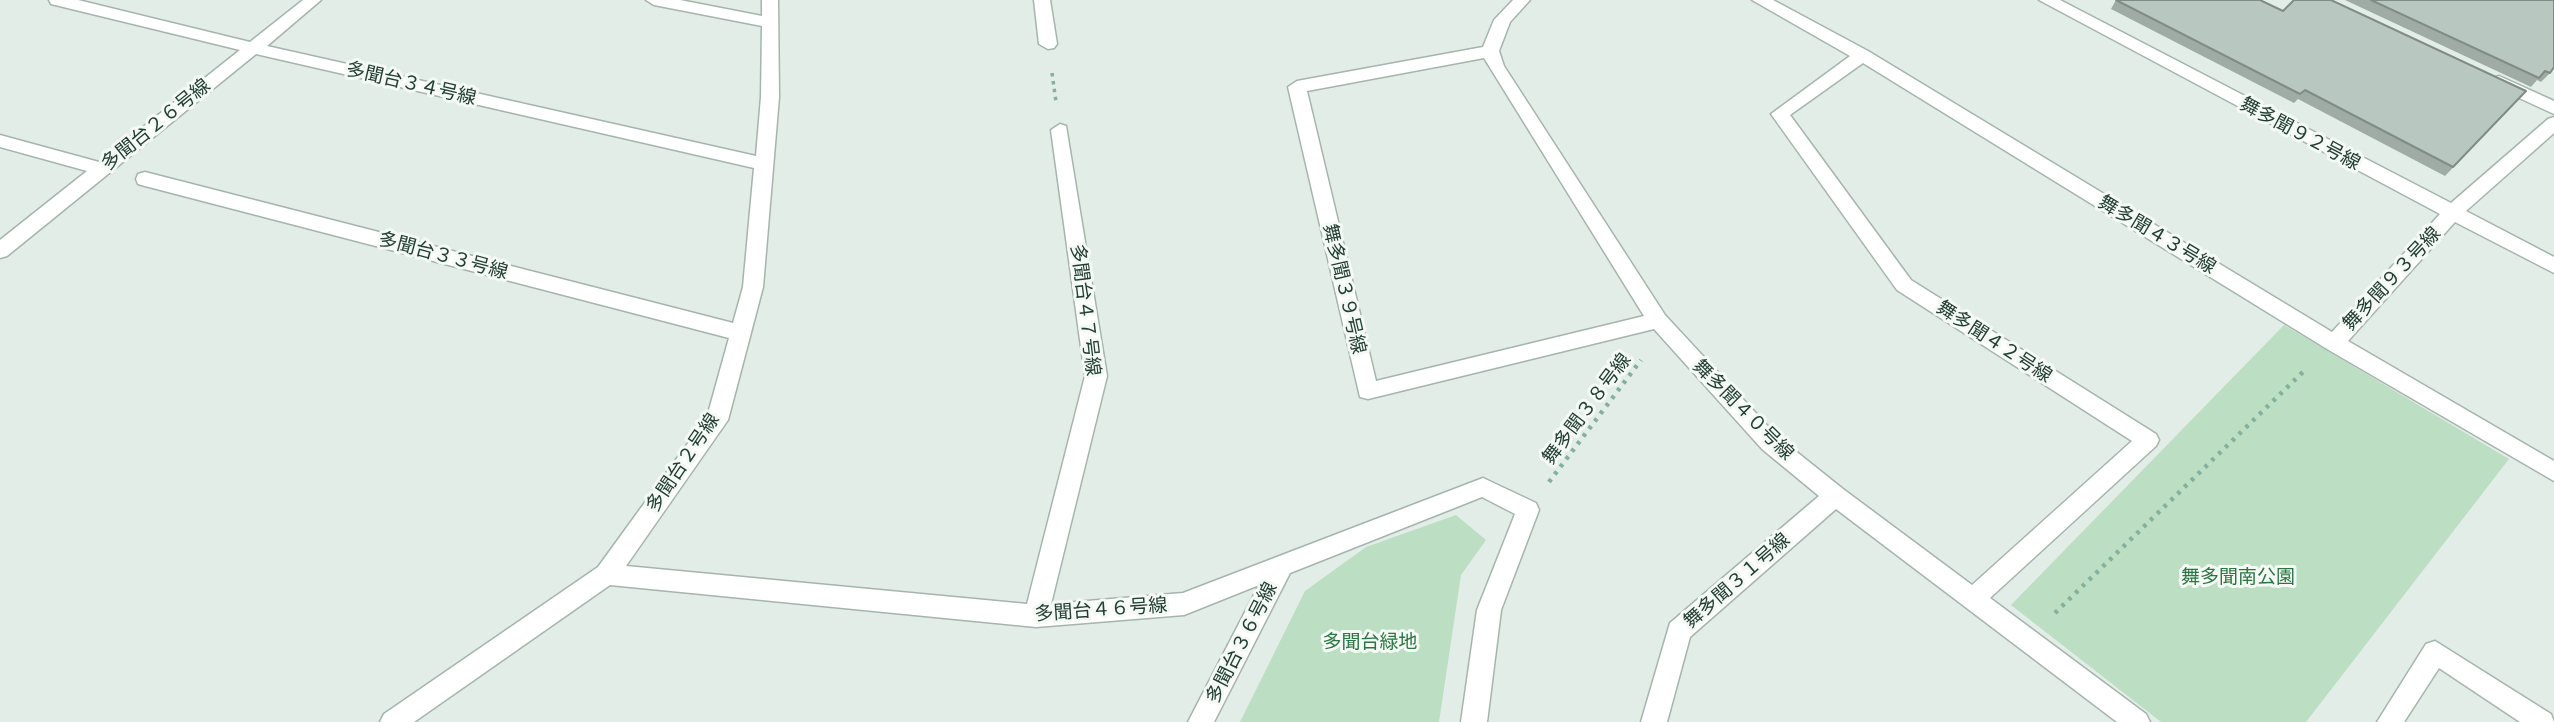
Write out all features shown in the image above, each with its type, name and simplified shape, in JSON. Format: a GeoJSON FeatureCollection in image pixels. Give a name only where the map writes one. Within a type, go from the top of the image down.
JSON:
{"type":"FeatureCollection","features":[{"type":"Feature","properties":{"kind":"street","name":"多聞台３４号線"},"geometry":{"type":"LineString","coordinates":[[58,0],[253,48],[764,164]]}},
{"type":"Feature","properties":{"kind":"street","name":"多聞台２６号線"},"geometry":{"type":"LineString","coordinates":[[0,251],[313,0]]}},
{"type":"Feature","properties":{"kind":"street"},"geometry":{"type":"LineString","coordinates":[[654,0],[771,23]]}},
{"type":"Feature","properties":{"kind":"street","name":"多聞台２号線"},"geometry":{"type":"LineString","coordinates":[[393,722],[606,574],[717,420],[753,287],[770,97],[770,0]]}},
{"type":"Feature","properties":{"kind":"street"},"geometry":{"type":"LineString","coordinates":[[1042,0],[1048,44]]}},
{"type":"Feature","properties":{"kind":"street"},"geometry":{"type":"LineString","coordinates":[[1490,51],[1502,20],[1522,0]]}},
{"type":"Feature","properties":{"kind":"street","name":"舞多聞４３号線"},"geometry":{"type":"LineString","coordinates":[[1760,0],[1862,55],[2334,343],[2554,472]]}},
{"type":"Feature","properties":{"kind":"street","name":"舞多聞９２号線"},"geometry":{"type":"LineString","coordinates":[[2047,0],[2554,266]]}},
{"type":"Feature","properties":{"kind":"street","name":"舞多聞４０号線"},"geometry":{"type":"LineString","coordinates":[[1490,51],[1494,66],[1658,320],[1770,443],[1835,496],[2137,722]]}},
{"type":"Feature","properties":{"kind":"street","name":"舞多聞３９号線"},"geometry":{"type":"LineString","coordinates":[[1490,51],[1297,87],[1368,391],[1658,320]]}},
{"type":"Feature","properties":{"kind":"street","name":"舞多聞４２号線"},"geometry":{"type":"LineString","coordinates":[[1862,55],[1780,114],[1904,285],[2148,440],[1973,599]]}},
{"type":"Feature","properties":{"kind":"street"},"geometry":{"type":"LineString","coordinates":[[2482,74],[2554,108]]}},
{"type":"Feature","properties":{"kind":"street","name":"舞多聞９３号線"},"geometry":{"type":"LineString","coordinates":[[2334,343],[2451,214],[2554,123]]}},
{"type":"Feature","properties":{"kind":"street","name":"多聞台４７号線"},"geometry":{"type":"LineString","coordinates":[[1036,616],[1096,376],[1059,130]]}},
{"type":"Feature","properties":{"kind":"street"},"geometry":{"type":"LineString","coordinates":[[0,141],[102,169]]}},
{"type":"Feature","properties":{"kind":"street","name":"多聞台３３号線"},"geometry":{"type":"LineString","coordinates":[[145,179],[740,333]]}},
{"type":"Feature","properties":{"kind":"street","name":"多聞台４６号線"},"geometry":{"type":"LineString","coordinates":[[606,574],[1036,616],[1184,604],[1483,487],[1528,510]]}},
{"type":"Feature","properties":{"kind":"street","name":"舞多聞３１号線"},"geometry":{"type":"LineString","coordinates":[[1654,722],[1679,632],[1835,496]]}},
{"type":"Feature","properties":{"kind":"street"},"geometry":{"type":"LineString","coordinates":[[1474,722],[1489,610],[1528,510]]}},
{"type":"Feature","properties":{"kind":"street","name":"多聞台３６号線"},"geometry":{"type":"LineString","coordinates":[[1201,722],[1282,565]]}},
{"type":"Feature","properties":{"kind":"street"},"geometry":{"type":"LineString","coordinates":[[2390,722],[2435,652],[2542,722]]}},
{"type":"Feature","properties":{"kind":"path"},"geometry":{"type":"LineString","coordinates":[[1048,44],[1059,130]]}},
{"type":"Feature","properties":{"kind":"path","name":"舞多聞３８号線"},"geometry":{"type":"LineString","coordinates":[[1528,510],[1647,353],[1658,320]]}},
{"type":"Feature","properties":{"kind":"path"},"geometry":{"type":"LineString","coordinates":[[2027,641],[2334,343]]}},
{"type":"Feature","properties":{"kind":"green space","name":"舞多聞南公園"},"geometry":{"type":"Polygon","coordinates":[[[2284,325],[2509,459],[2306,722],[2161,722],[2011,605],[2284,325]]]}},
{"type":"Feature","properties":{"kind":"green space","name":"多聞台緑地"},"geometry":{"type":"Polygon","coordinates":[[[1456,515],[1486,540],[1461,575],[1439,722],[1240,722],[1305,591],[1366,547],[1456,515]]]}},
{"type":"Feature","properties":{"kind":"building"},"geometry":{"type":"Polygon","coordinates":[[[2116,0],[2260,0],[2283,11],[2294,0],[2331,0],[2526,91],[2453,167],[2305,90],[2300,94],[2116,0]]]}},
{"type":"Feature","properties":{"kind":"building"},"geometry":{"type":"Polygon","coordinates":[[[2371,0],[2554,0],[2554,67],[2550,73],[2545,71],[2539,78],[2371,0]]]}}]}
